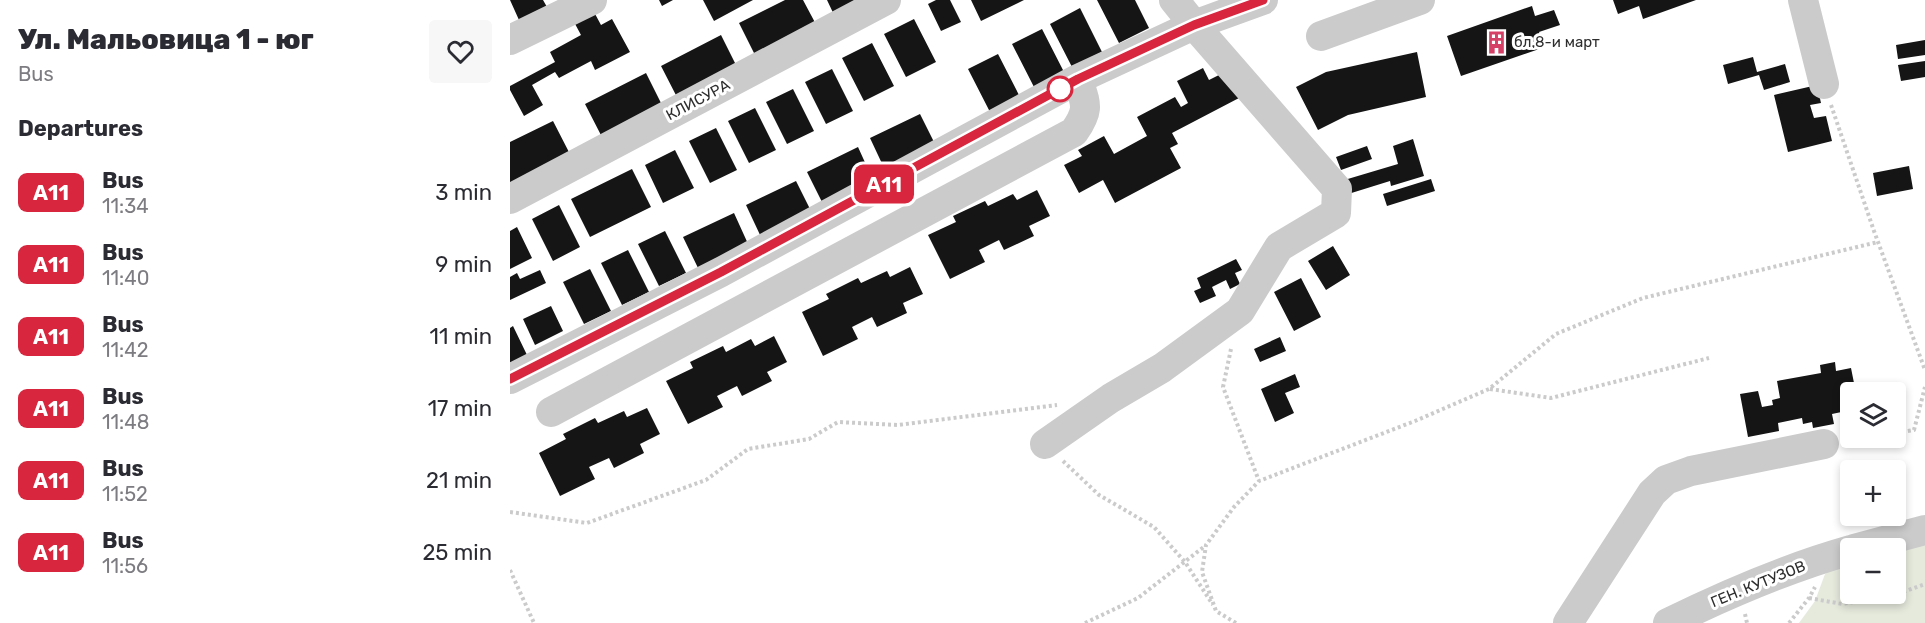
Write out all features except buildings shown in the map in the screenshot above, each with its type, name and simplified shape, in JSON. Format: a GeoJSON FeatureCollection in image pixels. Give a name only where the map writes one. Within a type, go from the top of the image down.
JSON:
{"type":"FeatureCollection","features":[{"type":"Feature","properties":{"kind":"street"},"geometry":{"type":"LineString","coordinates":[[510,40],[592,0]]}},
{"type":"Feature","properties":{"kind":"street","name":"КЛИСУРА"},"geometry":{"type":"LineString","coordinates":[[510,199],[886,0]]}},
{"type":"Feature","properties":{"kind":"street"},"geometry":{"type":"LineString","coordinates":[[1045,444],[1110,398],[1162,368],[1240,310],[1279,247],[1336,213],[1337,189],[1174,0]]}},
{"type":"Feature","properties":{"kind":"street"},"geometry":{"type":"LineString","coordinates":[[510,379],[721,272],[1078,79],[1194,25],[1263,0]]}},
{"type":"Feature","properties":{"kind":"street"},"geometry":{"type":"LineString","coordinates":[[1321,36],[1420,0]]}},
{"type":"Feature","properties":{"kind":"street"},"geometry":{"type":"LineString","coordinates":[[1803,0],[1824,84]]}},
{"type":"Feature","properties":{"kind":"street"},"geometry":{"type":"LineString","coordinates":[[551,412],[1074,132],[1083,118],[1086,107],[1078,79]]}},
{"type":"Feature","properties":{"kind":"street"},"geometry":{"type":"LineString","coordinates":[[1568,623],[1652,493],[1666,480],[1691,471],[1824,444]]}},
{"type":"Feature","properties":{"kind":"street","name":"ГЕН. КУТУЗОВ"},"geometry":{"type":"LineString","coordinates":[[1896,538],[1925,530]]}},
{"type":"Feature","properties":{"kind":"street","name":"ГЕН. КУТУЗОВ"},"geometry":{"type":"LineString","coordinates":[[1668,623],[1738,590],[1840,553]]}},
{"type":"Feature","properties":{"kind":"path"},"geometry":{"type":"LineString","coordinates":[[1824,84],[1925,370]]}},
{"type":"Feature","properties":{"kind":"path"},"geometry":{"type":"LineString","coordinates":[[1085,623],[1138,598],[1206,545],[1234,507],[1258,481],[1414,421],[1489,389],[1556,334],[1643,298],[1878,242]]}},
{"type":"Feature","properties":{"kind":"path"},"geometry":{"type":"LineString","coordinates":[[1240,310],[1223,387],[1258,481]]}},
{"type":"Feature","properties":{"kind":"path"},"geometry":{"type":"LineString","coordinates":[[1489,389],[1551,398],[1709,358]]}},
{"type":"Feature","properties":{"kind":"path"},"geometry":{"type":"LineString","coordinates":[[1906,431],[1914,430],[1925,387]]}},
{"type":"Feature","properties":{"kind":"path"},"geometry":{"type":"LineString","coordinates":[[510,512],[586,523],[706,480],[748,449],[809,439],[838,422],[898,425],[1063,404]]}},
{"type":"Feature","properties":{"kind":"path"},"geometry":{"type":"LineString","coordinates":[[1045,444],[1099,495],[1154,527],[1185,562],[1216,611],[1236,623]]}},
{"type":"Feature","properties":{"kind":"path"},"geometry":{"type":"LineString","coordinates":[[1206,545],[1202,572],[1216,611]]}},
{"type":"Feature","properties":{"kind":"path"},"geometry":{"type":"LineString","coordinates":[[510,570],[534,623]]}},
{"type":"Feature","properties":{"kind":"path"},"geometry":{"type":"LineString","coordinates":[[1809,598],[1842,604],[1895,595],[1925,584]]}},
{"type":"Feature","properties":{"kind":"shaded area"},"geometry":{"type":"Polygon","coordinates":[[[1925,530],[1925,623],[1799,623],[1815,601],[1825,574],[1840,562],[1840,604],[1906,604],[1906,542],[1925,530]]]}},
{"type":"Feature","properties":{"kind":"bus line","name":"А11"},"geometry":{"type":"LineString","coordinates":[[510,379],[721,272],[1078,79],[1194,25],[1263,0]]}},
{"type":"Feature","properties":{"kind":"place","name":"бл.8-и март"},"geometry":{"type":"Point","coordinates":[1496,42]}}]}
